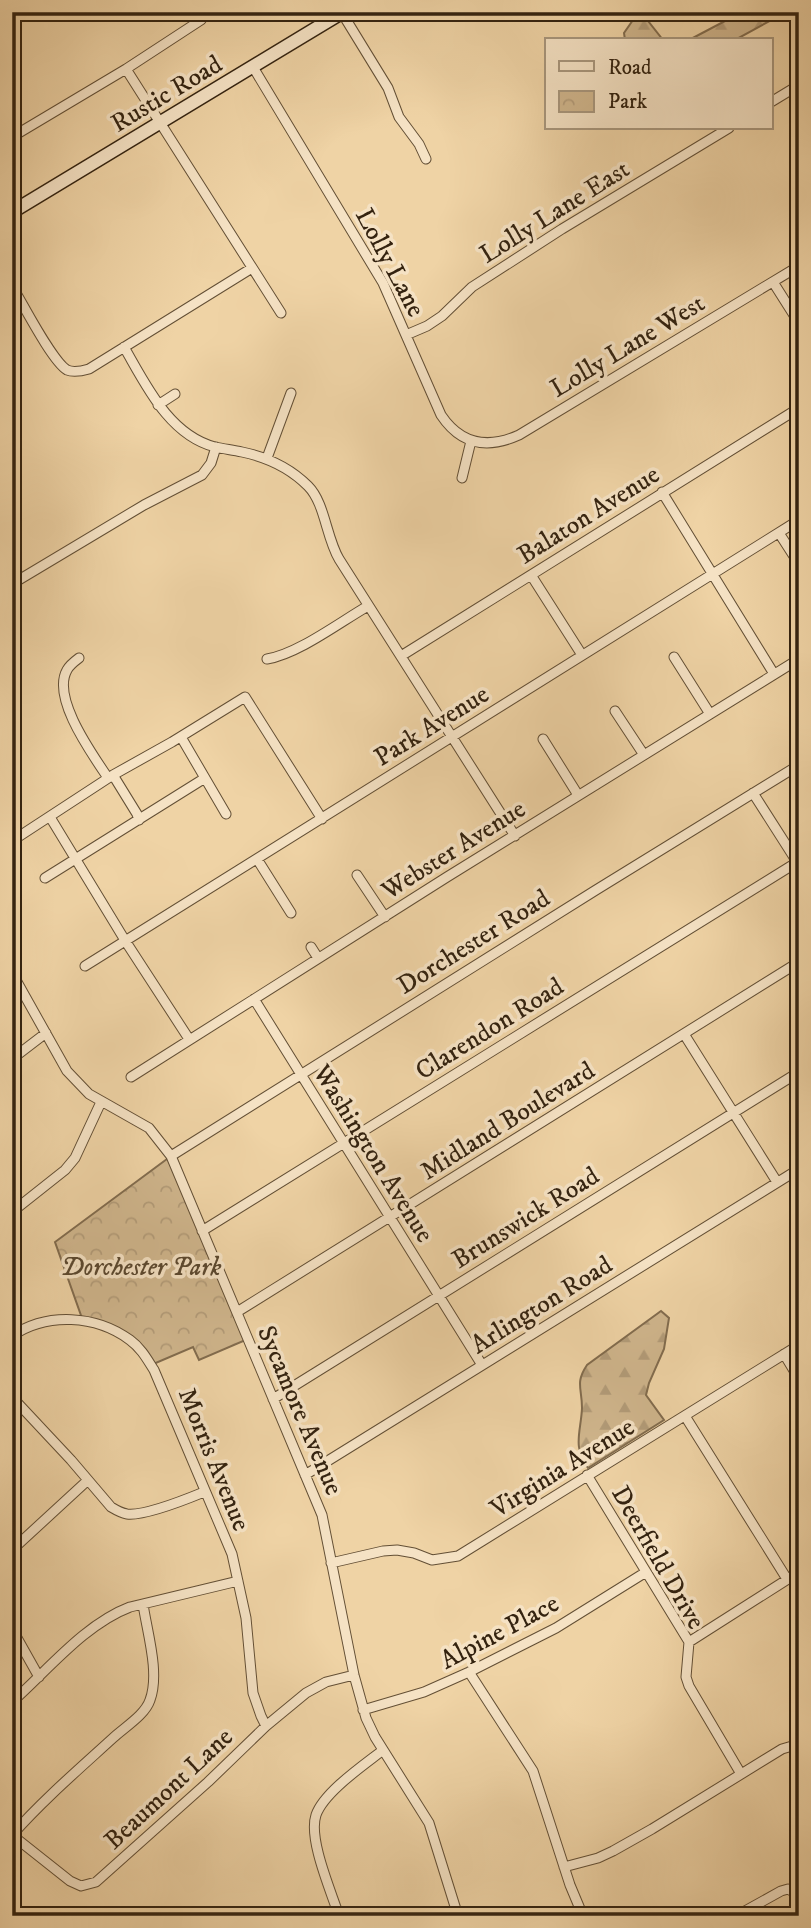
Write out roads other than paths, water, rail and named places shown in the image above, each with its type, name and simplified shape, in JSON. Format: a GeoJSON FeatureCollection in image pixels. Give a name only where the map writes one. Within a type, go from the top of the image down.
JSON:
{"type":"FeatureCollection","features":[{"type":"Feature","properties":{"kind":"street"},"geometry":{"type":"LineString","coordinates":[[12,137],[126,69],[201,20],[207,12]]}},
{"type":"Feature","properties":{"kind":"street"},"geometry":{"type":"LineString","coordinates":[[342,13],[388,88],[399,117],[419,144],[426,159]]}},
{"type":"Feature","properties":{"kind":"street","name":"Rustic Road"},"geometry":{"type":"LineString","coordinates":[[12,212],[342,13]]}},
{"type":"Feature","properties":{"kind":"street","name":"Lolly Lane"},"geometry":{"type":"LineString","coordinates":[[253,67],[383,283],[441,415],[450,427],[471,441]]}},
{"type":"Feature","properties":{"kind":"street"},"geometry":{"type":"LineString","coordinates":[[126,69],[281,313]]}},
{"type":"Feature","properties":{"kind":"street"},"geometry":{"type":"LineString","coordinates":[[772,101],[799,85]]}},
{"type":"Feature","properties":{"kind":"street","name":"Lolly Lane East"},"geometry":{"type":"LineString","coordinates":[[406,335],[428,326],[442,316],[471,286],[726,130]]}},
{"type":"Feature","properties":{"kind":"street","name":"Lolly Lane West"},"geometry":{"type":"LineString","coordinates":[[471,441],[497,443],[519,435],[799,266]]}},
{"type":"Feature","properties":{"kind":"street"},"geometry":{"type":"LineString","coordinates":[[12,286],[61,364],[69,371],[78,372],[89,369],[251,268]]}},
{"type":"Feature","properties":{"kind":"street"},"geometry":{"type":"LineString","coordinates":[[773,282],[799,323]]}},
{"type":"Feature","properties":{"kind":"street"},"geometry":{"type":"LineString","coordinates":[[124,347],[158,405],[188,434],[216,447],[267,458],[293,474],[311,490],[334,551],[515,836]]}},
{"type":"Feature","properties":{"kind":"street"},"geometry":{"type":"LineString","coordinates":[[158,405],[175,394]]}},
{"type":"Feature","properties":{"kind":"street"},"geometry":{"type":"LineString","coordinates":[[267,458],[291,394]]}},
{"type":"Feature","properties":{"kind":"street","name":"Balaton Avenue"},"geometry":{"type":"LineString","coordinates":[[401,656],[799,408]]}},
{"type":"Feature","properties":{"kind":"street"},"geometry":{"type":"LineString","coordinates":[[461,478],[471,441]]}},
{"type":"Feature","properties":{"kind":"street"},"geometry":{"type":"LineString","coordinates":[[12,584],[144,505],[202,475],[211,463],[216,447]]}},
{"type":"Feature","properties":{"kind":"street"},"geometry":{"type":"LineString","coordinates":[[662,492],[774,674]]}},
{"type":"Feature","properties":{"kind":"street","name":"Park Avenue"},"geometry":{"type":"LineString","coordinates":[[85,966],[799,520]]}},
{"type":"Feature","properties":{"kind":"street"},"geometry":{"type":"LineString","coordinates":[[779,533],[799,564]]}},
{"type":"Feature","properties":{"kind":"street"},"geometry":{"type":"LineString","coordinates":[[531,575],[582,655]]}},
{"type":"Feature","properties":{"kind":"street"},"geometry":{"type":"LineString","coordinates":[[267,659],[280,657],[294,650],[368,606]]}},
{"type":"Feature","properties":{"kind":"street"},"geometry":{"type":"LineString","coordinates":[[674,657],[710,714]]}},
{"type":"Feature","properties":{"kind":"street"},"geometry":{"type":"LineString","coordinates":[[79,658],[66,670],[66,702],[76,728],[139,820]]}},
{"type":"Feature","properties":{"kind":"street","name":"Webster Avenue"},"geometry":{"type":"LineString","coordinates":[[131,1077],[799,659]]}},
{"type":"Feature","properties":{"kind":"street"},"geometry":{"type":"LineString","coordinates":[[12,841],[110,777],[245,697],[322,819]]}},
{"type":"Feature","properties":{"kind":"street"},"geometry":{"type":"LineString","coordinates":[[615,710],[644,755]]}},
{"type":"Feature","properties":{"kind":"street"},"geometry":{"type":"LineString","coordinates":[[181,737],[226,814]]}},
{"type":"Feature","properties":{"kind":"street"},"geometry":{"type":"LineString","coordinates":[[543,739],[578,795]]}},
{"type":"Feature","properties":{"kind":"street","name":"Dorchester Road"},"geometry":{"type":"LineString","coordinates":[[171,1156],[799,765]]}},
{"type":"Feature","properties":{"kind":"street"},"geometry":{"type":"LineString","coordinates":[[45,878],[205,778]]}},
{"type":"Feature","properties":{"kind":"street"},"geometry":{"type":"LineString","coordinates":[[754,793],[798,863]]}},
{"type":"Feature","properties":{"kind":"street"},"geometry":{"type":"LineString","coordinates":[[50,817],[189,1039]]}},
{"type":"Feature","properties":{"kind":"street"},"geometry":{"type":"LineString","coordinates":[[257,859],[292,913]]}},
{"type":"Feature","properties":{"kind":"street","name":"Clarendon Road"},"geometry":{"type":"LineString","coordinates":[[202,1231],[798,863]]}},
{"type":"Feature","properties":{"kind":"street"},"geometry":{"type":"LineString","coordinates":[[357,874],[384,917]]}},
{"type":"Feature","properties":{"kind":"street"},"geometry":{"type":"LineString","coordinates":[[311,947],[318,958]]}},
{"type":"Feature","properties":{"kind":"street","name":"Midland Boulevard"},"geometry":{"type":"LineString","coordinates":[[237,1312],[799,962]]}},
{"type":"Feature","properties":{"kind":"street","name":"Sycamore Avenue"},"geometry":{"type":"LineString","coordinates":[[12,973],[67,1071],[89,1094],[149,1128],[171,1156],[322,1515],[363,1710],[370,1728],[429,1823],[458,1916]]}},
{"type":"Feature","properties":{"kind":"street","name":"Washington Avenue"},"geometry":{"type":"LineString","coordinates":[[254,999],[482,1365]]}},
{"type":"Feature","properties":{"kind":"street"},"geometry":{"type":"LineString","coordinates":[[12,1059],[46,1034]]}},
{"type":"Feature","properties":{"kind":"street"},"geometry":{"type":"LineString","coordinates":[[684,1034],[777,1182]]}},
{"type":"Feature","properties":{"kind":"street","name":"Brunswick Road"},"geometry":{"type":"LineString","coordinates":[[273,1399],[799,1072]]}},
{"type":"Feature","properties":{"kind":"street"},"geometry":{"type":"LineString","coordinates":[[12,1212],[65,1170],[75,1158],[101,1102]]}},
{"type":"Feature","properties":{"kind":"street","name":"Arlington Road"},"geometry":{"type":"LineString","coordinates":[[305,1475],[799,1169]]}},
{"type":"Feature","properties":{"kind":"street","name":"Morris Avenue"},"geometry":{"type":"LineString","coordinates":[[12,1336],[52,1320],[72,1320],[102,1326],[131,1340],[155,1370],[232,1554],[246,1618],[253,1693],[266,1726]]}},
{"type":"Feature","properties":{"kind":"street","name":"Virginia Avenue"},"geometry":{"type":"LineString","coordinates":[[331,1563],[397,1550],[432,1560],[458,1556],[799,1345]]}},
{"type":"Feature","properties":{"kind":"street"},"geometry":{"type":"LineString","coordinates":[[784,1354],[799,1379]]}},
{"type":"Feature","properties":{"kind":"street"},"geometry":{"type":"LineString","coordinates":[[12,1397],[111,1507],[124,1514],[139,1513],[204,1492]]}},
{"type":"Feature","properties":{"kind":"street"},"geometry":{"type":"LineString","coordinates":[[685,1416],[787,1579]]}},
{"type":"Feature","properties":{"kind":"street","name":"Deerfield Drive"},"geometry":{"type":"LineString","coordinates":[[587,1475],[689,1642],[687,1677],[690,1686],[741,1774]]}},
{"type":"Feature","properties":{"kind":"street"},"geometry":{"type":"LineString","coordinates":[[12,1550],[89,1480]]}},
{"type":"Feature","properties":{"kind":"street","name":"Alpine Place"},"geometry":{"type":"LineString","coordinates":[[363,1710],[424,1692],[469,1672],[556,1628],[646,1572]]}},
{"type":"Feature","properties":{"kind":"street"},"geometry":{"type":"LineString","coordinates":[[689,1642],[799,1572]]}},
{"type":"Feature","properties":{"kind":"street"},"geometry":{"type":"LineString","coordinates":[[12,1702],[92,1628],[119,1611],[238,1581]]}},
{"type":"Feature","properties":{"kind":"street"},"geometry":{"type":"LineString","coordinates":[[12,1835],[32,1812],[147,1706],[154,1684],[143,1604]]}},
{"type":"Feature","properties":{"kind":"street"},"geometry":{"type":"LineString","coordinates":[[12,1629],[39,1676]]}},
{"type":"Feature","properties":{"kind":"street"},"geometry":{"type":"LineString","coordinates":[[469,1672],[533,1771],[570,1885],[583,1916]]}},
{"type":"Feature","properties":{"kind":"street","name":"Beaumont Lane"},"geometry":{"type":"LineString","coordinates":[[12,1835],[70,1881],[81,1886],[96,1882],[266,1726],[314,1688],[354,1675]]}},
{"type":"Feature","properties":{"kind":"street"},"geometry":{"type":"LineString","coordinates":[[564,1867],[613,1851],[782,1749],[799,1744]]}},
{"type":"Feature","properties":{"kind":"street"},"geometry":{"type":"LineString","coordinates":[[339,1916],[314,1839],[315,1818],[327,1798],[383,1750]]}},
{"type":"Feature","properties":{"kind":"street"},"geometry":{"type":"LineString","coordinates":[[736,1916],[781,1891],[788,1889],[799,1895]]}},
{"type":"Feature","properties":{"kind":"park label","name":"Dorchester Park"},"geometry":{"type":"Point","coordinates":[141,1266]}}]}
